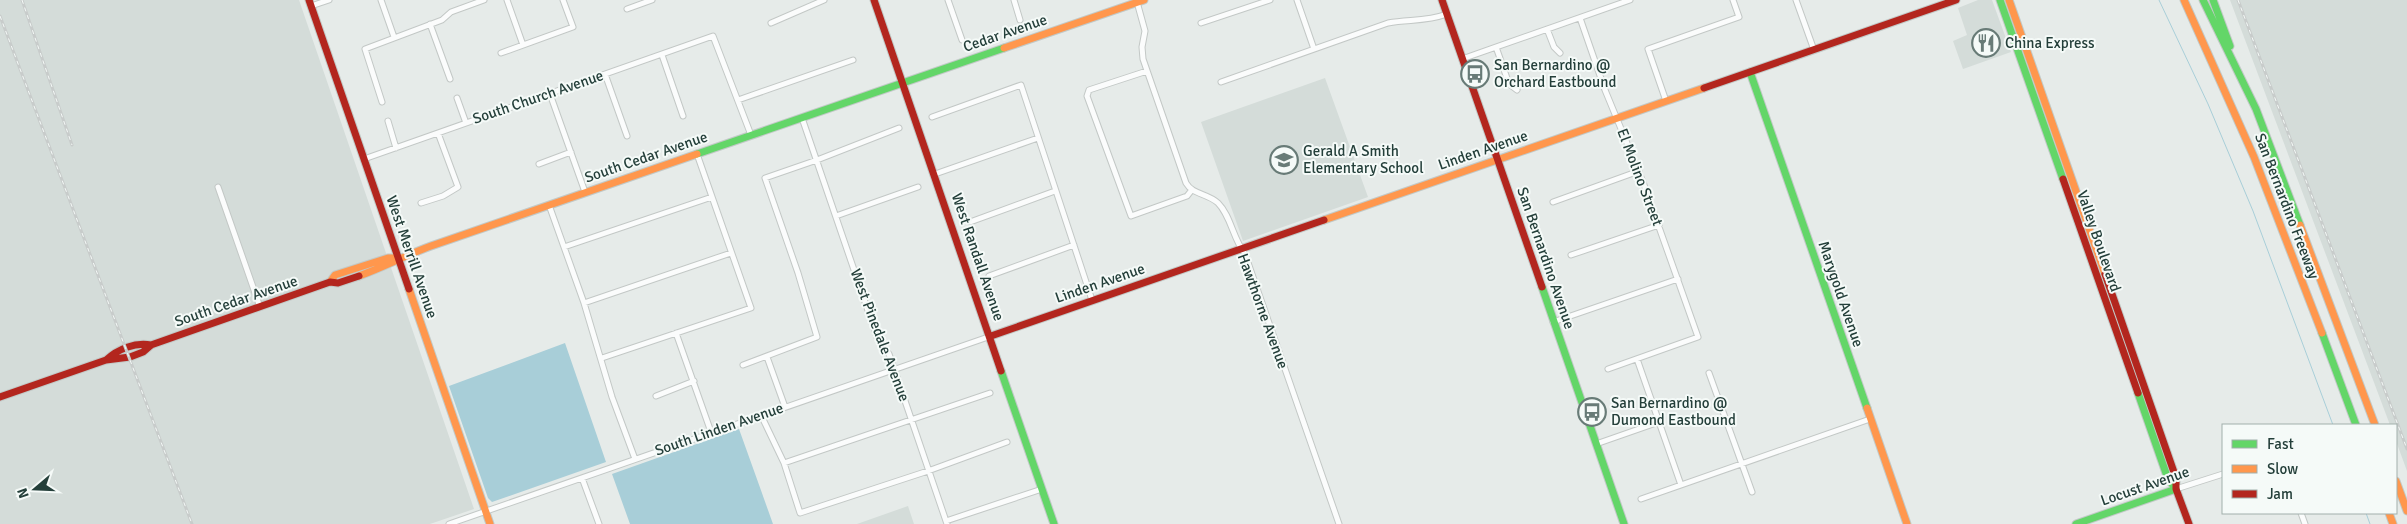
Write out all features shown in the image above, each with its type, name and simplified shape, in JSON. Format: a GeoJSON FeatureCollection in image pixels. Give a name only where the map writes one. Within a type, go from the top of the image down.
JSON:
{"type":"FeatureCollection","features":[{"type":"Feature","properties":{"kind":"main road","name":"West Randall Avenue"},"geometry":{"type":"LineString","coordinates":[[874,0],[1054,524]]}},
{"type":"Feature","properties":{"kind":"main road","name":"San Bernardino Avenue"},"geometry":{"type":"LineString","coordinates":[[1442,0],[1624,524]]}},
{"type":"Feature","properties":{"kind":"main road","name":"Linden Avenue"},"geometry":{"type":"LineString","coordinates":[[991,336],[1956,0]]}},
{"type":"Feature","properties":{"kind":"main road","name":"Valley Boulevard"},"geometry":{"type":"LineString","coordinates":[[2000,0],[2168,478],[2176,489],[2189,524]]}},
{"type":"Feature","properties":{"kind":"main road","name":"Valley Boulevard"},"geometry":{"type":"LineString","coordinates":[[2009,0],[2176,478],[2176,489]]}},
{"type":"Feature","properties":{"kind":"main road","name":"San Bernardino Freeway"},"geometry":{"type":"LineString","coordinates":[[2184,0],[2238,115],[2356,424]]}},
{"type":"Feature","properties":{"kind":"main road","name":"San Bernardino Freeway"},"geometry":{"type":"LineString","coordinates":[[2203,0],[2256,109],[2375,424]]}},
{"type":"Feature","properties":{"kind":"main road"},"geometry":{"type":"LineString","coordinates":[[2213,0],[2256,109]]}},
{"type":"Feature","properties":{"kind":"main road","name":"Cedar Avenue"},"geometry":{"type":"LineString","coordinates":[[903,83],[1135,2]]}},
{"type":"Feature","properties":{"kind":"main road","name":"West Merrill Avenue"},"geometry":{"type":"LineString","coordinates":[[310,3],[490,524]]}},
{"type":"Feature","properties":{"kind":"main road","name":"Marygold Avenue"},"geometry":{"type":"LineString","coordinates":[[1750,72],[1907,524]]}},
{"type":"Feature","properties":{"kind":"main road","name":"South Cedar Avenue"},"geometry":{"type":"LineString","coordinates":[[0,397],[106,360],[111,355],[145,343],[151,345],[330,282],[346,281],[390,265],[398,258],[903,83]]}},
{"type":"Feature","properties":{"kind":"main road"},"geometry":{"type":"LineString","coordinates":[[2397,484],[2407,511]]}},
{"type":"Feature","properties":{"kind":"main road","name":"Locust Avenue"},"geometry":{"type":"LineString","coordinates":[[2076,524],[2176,489]]}},
{"type":"Feature","properties":{"kind":"street"},"geometry":{"type":"LineString","coordinates":[[310,3],[329,0]]}},
{"type":"Feature","properties":{"kind":"street"},"geometry":{"type":"LineString","coordinates":[[382,0],[394,38]]}},
{"type":"Feature","properties":{"kind":"street"},"geometry":{"type":"LineString","coordinates":[[382,102],[365,50],[442,20],[450,12],[484,0]]}},
{"type":"Feature","properties":{"kind":"street"},"geometry":{"type":"LineString","coordinates":[[507,0],[524,45]]}},
{"type":"Feature","properties":{"kind":"street"},"geometry":{"type":"LineString","coordinates":[[501,53],[573,27],[563,0]]}},
{"type":"Feature","properties":{"kind":"street"},"geometry":{"type":"LineString","coordinates":[[627,9],[652,0]]}},
{"type":"Feature","properties":{"kind":"street"},"geometry":{"type":"LineString","coordinates":[[771,23],[824,0]]}},
{"type":"Feature","properties":{"kind":"street"},"geometry":{"type":"LineString","coordinates":[[948,0],[962,40]]}},
{"type":"Feature","properties":{"kind":"street"},"geometry":{"type":"LineString","coordinates":[[1014,0],[1020,20]]}},
{"type":"Feature","properties":{"kind":"street"},"geometry":{"type":"LineString","coordinates":[[1201,23],[1270,0]]}},
{"type":"Feature","properties":{"kind":"street"},"geometry":{"type":"LineString","coordinates":[[1297,0],[1314,49]]}},
{"type":"Feature","properties":{"kind":"street"},"geometry":{"type":"LineString","coordinates":[[1462,58],[1630,0]]}},
{"type":"Feature","properties":{"kind":"street"},"geometry":{"type":"LineString","coordinates":[[1666,101],[1648,49],[1739,17],[1733,0]]}},
{"type":"Feature","properties":{"kind":"street"},"geometry":{"type":"LineString","coordinates":[[1796,0],[1814,50]]}},
{"type":"Feature","properties":{"kind":"street"},"geometry":{"type":"LineString","coordinates":[[1135,2],[1144,22],[1145,31],[1142,54],[1147,71],[1186,183],[1191,191],[1187,196],[1130,216],[1088,96],[1089,90],[1147,71]]}},
{"type":"Feature","properties":{"kind":"street"},"geometry":{"type":"LineString","coordinates":[[1221,82],[1388,23],[1430,20],[1447,14]]}},
{"type":"Feature","properties":{"kind":"street","name":"El Molino Street"},"geometry":{"type":"LineString","coordinates":[[1580,18],[1605,90],[1618,118],[1659,225],[1698,337],[1637,359]]}},
{"type":"Feature","properties":{"kind":"street"},"geometry":{"type":"LineString","coordinates":[[430,24],[450,79]]}},
{"type":"Feature","properties":{"kind":"street"},"geometry":{"type":"LineString","coordinates":[[1547,29],[1554,47],[1560,53]]}},
{"type":"Feature","properties":{"kind":"street","name":"South Church Avenue"},"geometry":{"type":"LineString","coordinates":[[364,159],[713,36],[738,100]]}},
{"type":"Feature","properties":{"kind":"street"},"geometry":{"type":"LineString","coordinates":[[1496,47],[1509,84],[1516,90]]}},
{"type":"Feature","properties":{"kind":"street"},"geometry":{"type":"LineString","coordinates":[[662,55],[683,116]]}},
{"type":"Feature","properties":{"kind":"street"},"geometry":{"type":"LineString","coordinates":[[751,135],[738,100],[853,60]]}},
{"type":"Feature","properties":{"kind":"street"},"geometry":{"type":"LineString","coordinates":[[605,74],[627,136]]}},
{"type":"Feature","properties":{"kind":"street"},"geometry":{"type":"LineString","coordinates":[[932,117],[1021,85],[1092,300]]}},
{"type":"Feature","properties":{"kind":"street"},"geometry":{"type":"LineString","coordinates":[[550,94],[585,192]]}},
{"type":"Feature","properties":{"kind":"street"},"geometry":{"type":"LineString","coordinates":[[457,98],[466,123]]}},
{"type":"Feature","properties":{"kind":"street","name":"West Pinedale Avenue"},"geometry":{"type":"LineString","coordinates":[[802,118],[877,337],[889,354],[947,523]]}},
{"type":"Feature","properties":{"kind":"street"},"geometry":{"type":"LineString","coordinates":[[388,122],[396,148]]}},
{"type":"Feature","properties":{"kind":"street"},"geometry":{"type":"LineString","coordinates":[[743,365],[816,337],[798,273],[765,178],[898,128]]}},
{"type":"Feature","properties":{"kind":"street"},"geometry":{"type":"LineString","coordinates":[[421,203],[443,196],[458,187],[438,133]]}},
{"type":"Feature","properties":{"kind":"street"},"geometry":{"type":"LineString","coordinates":[[935,174],[1038,138]]}},
{"type":"Feature","properties":{"kind":"street"},"geometry":{"type":"LineString","coordinates":[[539,164],[571,152]]}},
{"type":"Feature","properties":{"kind":"street"},"geometry":{"type":"LineString","coordinates":[[602,358],[750,308],[697,154]]}},
{"type":"Feature","properties":{"kind":"street"},"geometry":{"type":"LineString","coordinates":[[1553,202],[1639,171]]}},
{"type":"Feature","properties":{"kind":"street"},"geometry":{"type":"LineString","coordinates":[[218,187],[260,307]]}},
{"type":"Feature","properties":{"kind":"street"},"geometry":{"type":"LineString","coordinates":[[836,216],[918,187]]}},
{"type":"Feature","properties":{"kind":"street"},"geometry":{"type":"LineString","coordinates":[[970,222],[1055,191]]}},
{"type":"Feature","properties":{"kind":"street","name":"Hawthorne Avenue"},"geometry":{"type":"LineString","coordinates":[[1191,191],[1198,192],[1219,205],[1248,262],[1339,524]]}},
{"type":"Feature","properties":{"kind":"street"},"geometry":{"type":"LineString","coordinates":[[564,247],[712,197]]}},
{"type":"Feature","properties":{"kind":"street"},"geometry":{"type":"LineString","coordinates":[[549,205],[584,303],[602,358],[612,397],[635,459]]}},
{"type":"Feature","properties":{"kind":"street"},"geometry":{"type":"LineString","coordinates":[[1571,256],[1659,225]]}},
{"type":"Feature","properties":{"kind":"street"},"geometry":{"type":"LineString","coordinates":[[989,276],[1074,245]]}},
{"type":"Feature","properties":{"kind":"street"},"geometry":{"type":"LineString","coordinates":[[584,303],[731,253]]}},
{"type":"Feature","properties":{"kind":"street"},"geometry":{"type":"LineString","coordinates":[[1553,322],[1678,279]]}},
{"type":"Feature","properties":{"kind":"street"},"geometry":{"type":"LineString","coordinates":[[676,333],[711,432]]}},
{"type":"Feature","properties":{"kind":"street","name":"South Linden Avenue"},"geometry":{"type":"LineString","coordinates":[[448,524],[991,336]]}},
{"type":"Feature","properties":{"kind":"street"},"geometry":{"type":"LineString","coordinates":[[767,357],[785,407]]}},
{"type":"Feature","properties":{"kind":"street"},"geometry":{"type":"LineString","coordinates":[[1608,369],[1637,359],[1681,485]]}},
{"type":"Feature","properties":{"kind":"street"},"geometry":{"type":"LineString","coordinates":[[1709,372],[1752,492]]}},
{"type":"Feature","properties":{"kind":"street"},"geometry":{"type":"LineString","coordinates":[[656,396],[694,381]]}},
{"type":"Feature","properties":{"kind":"street"},"geometry":{"type":"LineString","coordinates":[[784,463],[990,393]]}},
{"type":"Feature","properties":{"kind":"street"},"geometry":{"type":"LineString","coordinates":[[761,415],[784,463],[800,513],[928,471],[1007,442]]}},
{"type":"Feature","properties":{"kind":"street"},"geometry":{"type":"LineString","coordinates":[[1641,499],[1870,419]]}},
{"type":"Feature","properties":{"kind":"street"},"geometry":{"type":"LineString","coordinates":[[1596,444],[1659,422]]}},
{"type":"Feature","properties":{"kind":"street","name":"Locust Avenue"},"geometry":{"type":"LineString","coordinates":[[2176,489],[2222,474]]}},
{"type":"Feature","properties":{"kind":"street"},"geometry":{"type":"LineString","coordinates":[[582,478],[599,524]]}},
{"type":"Feature","properties":{"kind":"street"},"geometry":{"type":"LineString","coordinates":[[947,523],[1042,489]]}},
{"type":"Feature","properties":{"kind":"shaded area"},"geometry":{"type":"Polygon","coordinates":[[[0,0],[299,0],[474,509],[430,524],[0,524],[0,0]]]}},
{"type":"Feature","properties":{"kind":"shaded area"},"geometry":{"type":"Polygon","coordinates":[[[1978,0],[1992,0],[2011,52],[1963,69],[1953,41],[1967,35],[1958,8],[1978,0]]]}},
{"type":"Feature","properties":{"kind":"shaded area"},"geometry":{"type":"Polygon","coordinates":[[[2230,0],[2407,0],[2407,471],[2397,444],[2397,424],[2390,424],[2230,0]]]}},
{"type":"Feature","properties":{"kind":"shaded area","name":"Gerald A Smith Elementary School"},"geometry":{"type":"Polygon","coordinates":[[[1325,78],[1368,197],[1243,241],[1201,122],[1325,78]]]}},
{"type":"Feature","properties":{"kind":"shaded area"},"geometry":{"type":"Polygon","coordinates":[[[908,506],[914,524],[857,524],[908,506]]]}},
{"type":"Feature","properties":{"kind":"water"},"geometry":{"type":"Polygon","coordinates":[[[565,343],[606,462],[492,502],[488,498],[449,386],[565,343]]]}},
{"type":"Feature","properties":{"kind":"water"},"geometry":{"type":"Polygon","coordinates":[[[739,429],[773,524],[630,524],[612,474],[739,429]]]}},
{"type":"Feature","properties":{"kind":"waterway"},"geometry":{"type":"LineString","coordinates":[[2159,0],[2208,104],[2253,211],[2333,424]]}},
{"type":"Feature","properties":{"kind":"waterway"},"geometry":{"type":"LineString","coordinates":[[2366,514],[2370,524]]}},
{"type":"Feature","properties":{"kind":"railway"},"geometry":{"type":"LineString","coordinates":[[22,0],[72,145]]}},
{"type":"Feature","properties":{"kind":"railway"},"geometry":{"type":"LineString","coordinates":[[2238,0],[2407,449]]}},
{"type":"Feature","properties":{"kind":"railway"},"geometry":{"type":"LineString","coordinates":[[0,16],[192,524]]}},
{"type":"Feature","properties":{"kind":"traffic: fast"},"geometry":{"type":"LineString","coordinates":[[2000,0],[2063,179]]}},
{"type":"Feature","properties":{"kind":"traffic: fast"},"geometry":{"type":"LineString","coordinates":[[2203,0],[2256,109],[2300,225]]}},
{"type":"Feature","properties":{"kind":"traffic: fast"},"geometry":{"type":"LineString","coordinates":[[2213,0],[2230,46]]}},
{"type":"Feature","properties":{"kind":"traffic: fast"},"geometry":{"type":"LineString","coordinates":[[697,154],[1004,48]]}},
{"type":"Feature","properties":{"kind":"traffic: fast"},"geometry":{"type":"LineString","coordinates":[[1750,72],[1867,408]]}},
{"type":"Feature","properties":{"kind":"traffic: fast"},"geometry":{"type":"LineString","coordinates":[[1542,287],[1624,524]]}},
{"type":"Feature","properties":{"kind":"traffic: fast"},"geometry":{"type":"LineString","coordinates":[[2322,333],[2356,424]]}},
{"type":"Feature","properties":{"kind":"traffic: fast"},"geometry":{"type":"LineString","coordinates":[[1001,371],[1054,524]]}},
{"type":"Feature","properties":{"kind":"traffic: fast"},"geometry":{"type":"LineString","coordinates":[[2138,393],[2168,479],[2176,489]]}},
{"type":"Feature","properties":{"kind":"traffic: fast"},"geometry":{"type":"LineString","coordinates":[[2076,524],[2176,489]]}},
{"type":"Feature","properties":{"kind":"traffic: slow"},"geometry":{"type":"LineString","coordinates":[[1004,48],[1144,0]]}},
{"type":"Feature","properties":{"kind":"traffic: slow"},"geometry":{"type":"LineString","coordinates":[[2009,0],[2105,274]]}},
{"type":"Feature","properties":{"kind":"traffic: slow"},"geometry":{"type":"LineString","coordinates":[[2184,0],[2254,157],[2322,333]]}},
{"type":"Feature","properties":{"kind":"traffic: slow"},"geometry":{"type":"LineString","coordinates":[[1324,220],[1704,88]]}},
{"type":"Feature","properties":{"kind":"traffic: slow"},"geometry":{"type":"LineString","coordinates":[[359,276],[431,246],[697,154]]}},
{"type":"Feature","properties":{"kind":"traffic: slow"},"geometry":{"type":"LineString","coordinates":[[2300,225],[2375,424]]}},
{"type":"Feature","properties":{"kind":"traffic: slow"},"geometry":{"type":"LineString","coordinates":[[330,282],[335,275],[388,258],[398,258]]}},
{"type":"Feature","properties":{"kind":"traffic: slow"},"geometry":{"type":"LineString","coordinates":[[409,289],[490,524]]}},
{"type":"Feature","properties":{"kind":"traffic: slow"},"geometry":{"type":"LineString","coordinates":[[1867,408],[1907,524]]}},
{"type":"Feature","properties":{"kind":"traffic: slow"},"geometry":{"type":"LineString","coordinates":[[2397,484],[2407,511]]}},
{"type":"Feature","properties":{"kind":"traffic: slow"},"geometry":{"type":"LineString","coordinates":[[2389,514],[2393,524]]}},
{"type":"Feature","properties":{"kind":"traffic: jam"},"geometry":{"type":"LineString","coordinates":[[309,0],[409,289]]}},
{"type":"Feature","properties":{"kind":"traffic: jam"},"geometry":{"type":"LineString","coordinates":[[874,0],[1001,371]]}},
{"type":"Feature","properties":{"kind":"traffic: jam"},"geometry":{"type":"LineString","coordinates":[[1442,0],[1542,287]]}},
{"type":"Feature","properties":{"kind":"traffic: jam"},"geometry":{"type":"LineString","coordinates":[[1704,88],[1956,0]]}},
{"type":"Feature","properties":{"kind":"traffic: jam"},"geometry":{"type":"LineString","coordinates":[[2063,179],[2138,393]]}},
{"type":"Feature","properties":{"kind":"traffic: jam"},"geometry":{"type":"LineString","coordinates":[[991,336],[1324,220]]}},
{"type":"Feature","properties":{"kind":"traffic: jam"},"geometry":{"type":"LineString","coordinates":[[2105,274],[2176,478],[2176,489],[2189,524]]}},
{"type":"Feature","properties":{"kind":"traffic: jam"},"geometry":{"type":"LineString","coordinates":[[0,397],[106,360],[130,357],[143,352],[151,345],[330,282],[338,283],[359,276]]}},
{"type":"Feature","properties":{"kind":"traffic: jam"},"geometry":{"type":"LineString","coordinates":[[106,360],[127,347],[151,345]]}},
{"type":"Feature","properties":{"kind":"place","name":"China Express"},"geometry":{"type":"Point","coordinates":[1986,43]}},
{"type":"Feature","properties":{"kind":"place","name":"San Bernardino @ Orchard Eastbound"},"geometry":{"type":"Point","coordinates":[1475,74]}},
{"type":"Feature","properties":{"kind":"place","name":"Gerald A Smith Elementary School"},"geometry":{"type":"Point","coordinates":[1284,160]}},
{"type":"Feature","properties":{"kind":"place","name":"San Bernardino @ Dumond Eastbound"},"geometry":{"type":"Point","coordinates":[1592,412]}}]}
